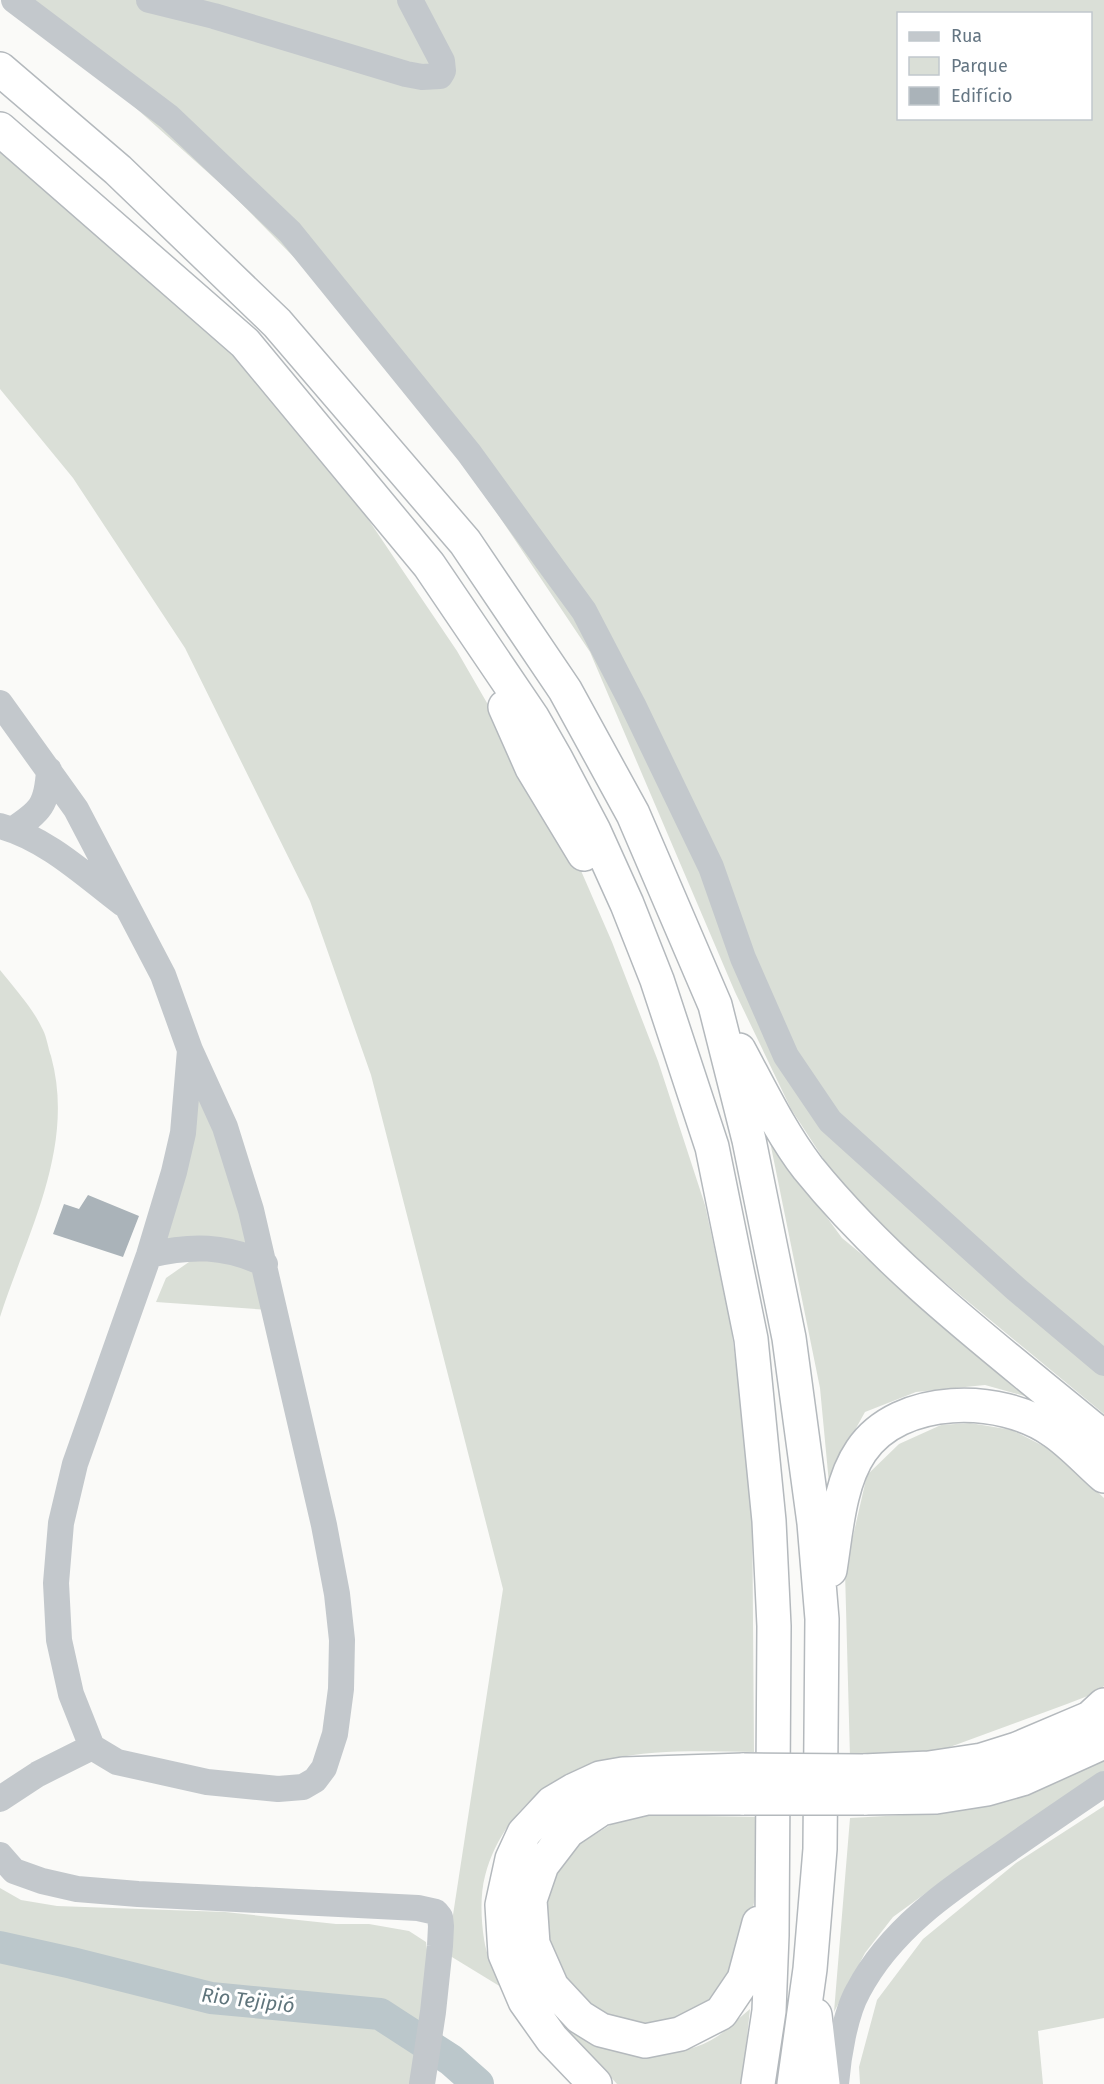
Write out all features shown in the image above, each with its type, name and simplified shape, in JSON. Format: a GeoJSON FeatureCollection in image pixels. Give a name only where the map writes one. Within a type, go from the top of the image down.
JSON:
{"type":"FeatureCollection","features":[{"type":"Feature","properties":{"kind":"highway"},"geometry":{"type":"LineString","coordinates":[[0,69],[118,170],[276,323],[465,542],[566,690],[633,814],[715,1005],[770,1108],[807,1166],[859,1227],[926,1290],[1104,1438]]}},
{"type":"Feature","properties":{"kind":"highway"},"geometry":{"type":"LineString","coordinates":[[0,129],[245,343],[369,493],[427,588],[507,711],[532,768],[579,844],[685,1061],[712,1147],[751,1339],[769,1521],[774,1626],[773,1853],[769,2012],[758,2084]]}},
{"type":"Feature","properties":{"kind":"highway"},"geometry":{"type":"LineString","coordinates":[[715,1005],[749,1140],[789,1338],[814,1523],[822,1619],[820,1849],[810,1969],[794,2084]]}},
{"type":"Feature","properties":{"kind":"highway"},"geometry":{"type":"LineString","coordinates":[[822,1619],[843,1490],[861,1451],[888,1424],[926,1408],[969,1404],[1015,1412],[1052,1430],[1104,1476]]}},
{"type":"Feature","properties":{"kind":"highway"},"geometry":{"type":"LineString","coordinates":[[595,2084],[552,2038],[525,2001],[505,1954],[502,1905],[512,1859],[524,1833],[552,1803],[600,1778],[623,1774],[744,1784],[863,1785],[936,1797],[987,1789],[1022,1779],[1100,1719]]}},
{"type":"Feature","properties":{"kind":"highway"},"geometry":{"type":"LineString","coordinates":[[744,1784],[647,1798],[602,1809],[568,1831],[542,1865],[530,1900],[533,1944],[552,1987],[580,2017],[601,2030],[645,2042],[680,2034],[721,2013],[744,1979],[755,1942],[773,1853]]}},
{"type":"Feature","properties":{"kind":"highway"},"geometry":{"type":"LineString","coordinates":[[810,1969],[823,2084]]}},
{"type":"Feature","properties":{"kind":"street"},"geometry":{"type":"LineString","coordinates":[[14,0],[169,117],[290,232],[469,453],[584,611],[633,705],[711,867],[743,958],[786,1056],[810,1094],[830,1121],[1016,1289],[1104,1363]]}},
{"type":"Feature","properties":{"kind":"street"},"geometry":{"type":"LineString","coordinates":[[149,0],[214,16],[406,74],[422,77],[440,76],[443,71],[442,61],[410,0]]}},
{"type":"Feature","properties":{"kind":"street"},"geometry":{"type":"LineString","coordinates":[[0,703],[76,809],[129,909],[163,975],[190,1050],[215,1101],[233,1149],[265,1264],[276,1322],[324,1525],[337,1594],[342,1640],[341,1689],[335,1734],[324,1768],[315,1780],[303,1787],[266,1788],[207,1782],[117,1762],[92,1747],[70,1694],[60,1640],[56,1583],[61,1523],[75,1464],[149,1255],[174,1172],[183,1133],[190,1050]]}},
{"type":"Feature","properties":{"kind":"street"},"geometry":{"type":"LineString","coordinates":[[6,828],[30,818],[42,807],[48,791],[49,770]]}},
{"type":"Feature","properties":{"kind":"street"},"geometry":{"type":"LineString","coordinates":[[6,828],[54,852],[129,909]]}},
{"type":"Feature","properties":{"kind":"street"},"geometry":{"type":"LineString","coordinates":[[149,1255],[197,1247],[231,1251],[265,1264]]}},
{"type":"Feature","properties":{"kind":"street"},"geometry":{"type":"LineString","coordinates":[[0,1799],[38,1774],[92,1747]]}},
{"type":"Feature","properties":{"kind":"street"},"geometry":{"type":"LineString","coordinates":[[836,2084],[843,2036],[856,1993],[883,1951],[915,1917],[960,1882],[1104,1784]]}},
{"type":"Feature","properties":{"kind":"street"},"geometry":{"type":"LineString","coordinates":[[0,1855],[14,1871],[42,1881],[77,1889],[429,1908],[440,1917],[441,1926],[433,2012],[423,2078]]}},
{"type":"Feature","properties":{"kind":"green space"},"geometry":{"type":"Polygon","coordinates":[[[1,0],[1104,0],[1104,1414],[919,1261],[845,1192],[791,1109],[735,992],[590,652],[497,513],[368,333],[232,194],[119,93],[22,14],[1,0]]]}},
{"type":"Feature","properties":{"kind":"green space"},"geometry":{"type":"Polygon","coordinates":[[[0,144],[241,360],[345,485],[457,651],[572,850],[612,942],[658,1061],[705,1205],[731,1326],[752,1489],[754,1752],[663,1752],[608,1759],[566,1774],[530,1800],[502,1835],[492,1855],[483,1883],[481,1907],[485,1945],[501,1987],[447,1954],[503,1589],[371,1075],[310,901],[185,648],[73,478],[0,389],[0,144]]]}},
{"type":"Feature","properties":{"kind":"green space"},"geometry":{"type":"Polygon","coordinates":[[[0,970],[29,1006],[44,1033],[57,1090],[57,1123],[53,1156],[45,1189],[0,1317],[0,970]]]}},
{"type":"Feature","properties":{"kind":"green space"},"geometry":{"type":"Polygon","coordinates":[[[190,1050],[265,1264],[158,1253],[190,1050]]]}},
{"type":"Feature","properties":{"kind":"green space"},"geometry":{"type":"Polygon","coordinates":[[[765,1117],[809,1193],[842,1238],[1039,1400],[985,1385],[916,1392],[865,1412],[845,1448],[832,1515],[820,1388],[765,1117]]]}},
{"type":"Feature","properties":{"kind":"green space"},"geometry":{"type":"Polygon","coordinates":[[[199,1255],[255,1266],[270,1310],[156,1302],[166,1278],[199,1255]]]}},
{"type":"Feature","properties":{"kind":"green space"},"geometry":{"type":"Polygon","coordinates":[[[970,1423],[1012,1430],[1055,1452],[1104,1498],[1104,1686],[1098,1692],[939,1751],[850,1758],[845,1571],[867,1475],[899,1444],[941,1425],[970,1423]]]}},
{"type":"Feature","properties":{"kind":"green space"},"geometry":{"type":"Polygon","coordinates":[[[1104,1756],[1104,1771],[956,1871],[893,1917],[865,1953],[834,2012],[850,1818],[940,1813],[1038,1785],[1104,1756]]]}},
{"type":"Feature","properties":{"kind":"green space"},"geometry":{"type":"Polygon","coordinates":[[[1104,1806],[1104,2018],[1038,2031],[1043,2084],[860,2084],[859,2067],[877,2000],[923,1939],[1016,1863],[1104,1806]]]}},
{"type":"Feature","properties":{"kind":"green space"},"geometry":{"type":"Polygon","coordinates":[[[649,1815],[760,1817],[757,1885],[743,1966],[720,2001],[684,2022],[632,2026],[592,2009],[561,1982],[545,1944],[547,1902],[557,1873],[581,1843],[612,1824],[649,1815]]]}},
{"type":"Feature","properties":{"kind":"green space"},"geometry":{"type":"Polygon","coordinates":[[[0,1888],[21,1900],[57,1906],[225,1912],[336,1924],[369,1924],[409,1931],[426,1942],[428,1958],[412,2084],[0,2084],[0,1888]]]}},
{"type":"Feature","properties":{"kind":"green space"},"geometry":{"type":"Polygon","coordinates":[[[750,2009],[742,2084],[617,2084],[566,2028],[601,2045],[621,2050],[641,2053],[682,2051],[718,2036],[750,2009]]]}},
{"type":"Feature","properties":{"kind":"building"},"geometry":{"type":"Polygon","coordinates":[[[88,1195],[139,1216],[123,1257],[53,1234],[64,1204],[79,1209],[88,1195]]]}},
{"type":"Feature","properties":{"kind":"waterway","name":"Rio Tejipió"},"geometry":{"type":"LineString","coordinates":[[0,1947],[211,1998],[380,2014],[451,2060],[478,2084]]}}]}
